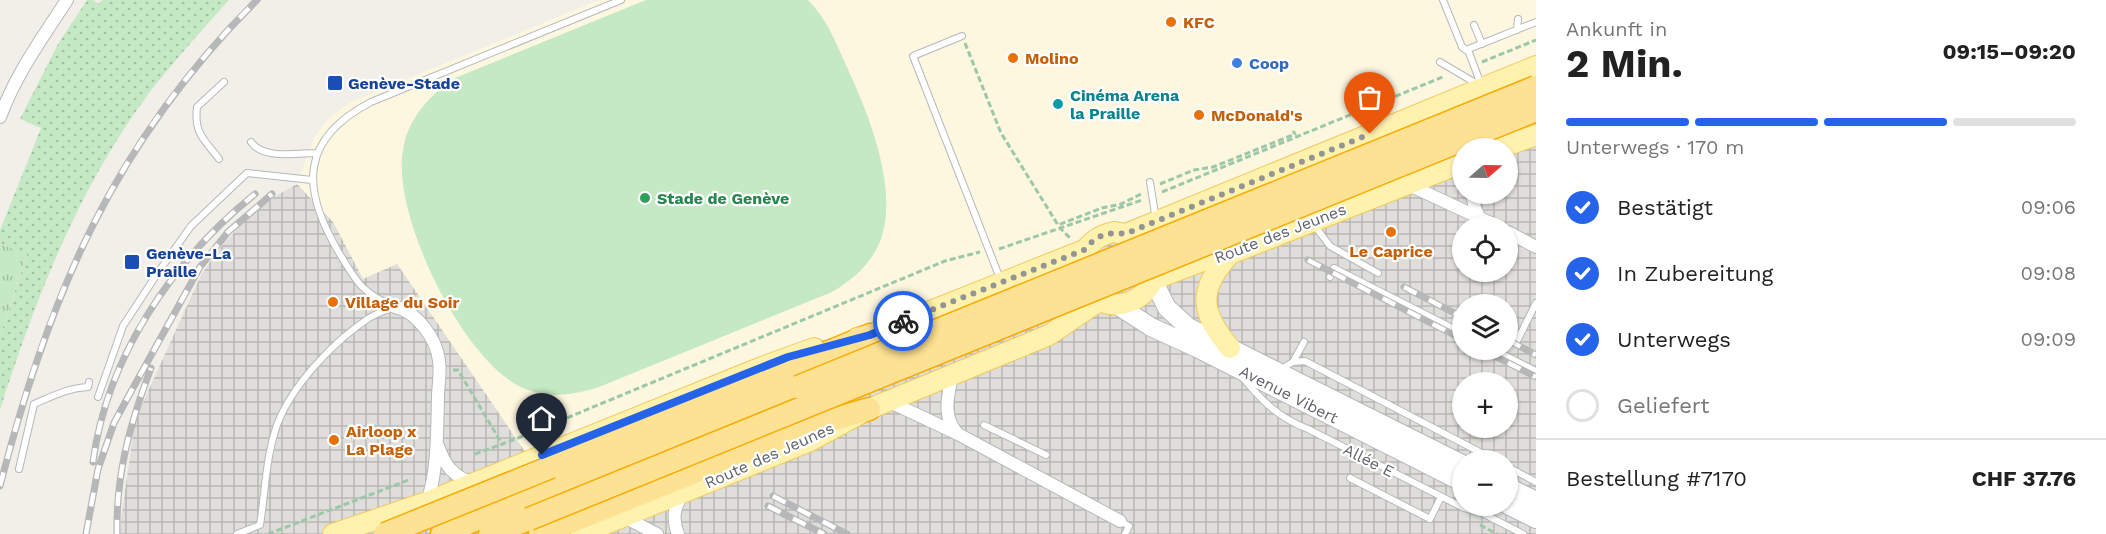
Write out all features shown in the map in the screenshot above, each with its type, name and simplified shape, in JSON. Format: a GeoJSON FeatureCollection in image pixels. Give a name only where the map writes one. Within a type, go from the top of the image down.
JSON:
{"type":"FeatureCollection","features":[{"type":"Feature","properties":{"kind":"highway"},"geometry":{"type":"LineString","coordinates":[[442,534],[1536,87]]}},
{"type":"Feature","properties":{"kind":"highway"},"geometry":{"type":"LineString","coordinates":[[490,534],[1536,110]]}},
{"type":"Feature","properties":{"kind":"highway"},"geometry":{"type":"LineString","coordinates":[[385,534],[870,335]]}},
{"type":"Feature","properties":{"kind":"highway"},"geometry":{"type":"LineString","coordinates":[[540,534],[577,527],[804,428],[878,405]]}},
{"type":"Feature","properties":{"kind":"main road"},"geometry":{"type":"LineString","coordinates":[[1125,234],[1536,66]]}},
{"type":"Feature","properties":{"kind":"main road"},"geometry":{"type":"LineString","coordinates":[[1482,87],[1501,97],[1507,106],[1510,127],[1504,138]]}},
{"type":"Feature","properties":{"kind":"main road"},"geometry":{"type":"LineString","coordinates":[[1518,141],[1536,135]]}},
{"type":"Feature","properties":{"kind":"main road","name":"Route des Jeunes"},"geometry":{"type":"LineString","coordinates":[[1153,280],[1205,260],[1230,254],[1452,167]]}},
{"type":"Feature","properties":{"kind":"main road"},"geometry":{"type":"LineString","coordinates":[[333,534],[397,514],[788,357],[870,335],[1084,250],[1103,234],[1114,232],[1125,234],[1135,238],[1143,245],[1149,254],[1153,280],[1136,299],[1108,303],[1091,295],[1081,279],[1079,269],[1084,250]]}},
{"type":"Feature","properties":{"kind":"main road"},"geometry":{"type":"LineString","coordinates":[[1230,254],[1210,280],[1206,306],[1215,331],[1231,357]]}},
{"type":"Feature","properties":{"kind":"main road","name":"Avenue Vibert"},"geometry":{"type":"LineString","coordinates":[[1153,280],[1167,308],[1176,318],[1231,357],[1452,477]]}},
{"type":"Feature","properties":{"kind":"main road","name":"Route des Jeunes"},"geometry":{"type":"LineString","coordinates":[[577,527],[624,517],[810,441],[878,405],[1049,335],[1108,303]]}},
{"type":"Feature","properties":{"kind":"main road","name":"Avenue Vibert"},"geometry":{"type":"LineString","coordinates":[[1108,303],[1150,327],[1231,357],[1285,367],[1452,459]]}},
{"type":"Feature","properties":{"kind":"main road"},"geometry":{"type":"LineString","coordinates":[[1518,492],[1536,501]]}},
{"type":"Feature","properties":{"kind":"main road"},"geometry":{"type":"LineString","coordinates":[[1518,510],[1536,519]]}},
{"type":"Feature","properties":{"kind":"main road"},"geometry":{"type":"LineString","coordinates":[[397,514],[405,534]]}},
{"type":"Feature","properties":{"kind":"street"},"geometry":{"type":"LineString","coordinates":[[0,117],[4,97],[67,0]]}},
{"type":"Feature","properties":{"kind":"street"},"geometry":{"type":"LineString","coordinates":[[1407,184],[1477,216]]}},
{"type":"Feature","properties":{"kind":"street"},"geometry":{"type":"LineString","coordinates":[[1518,237],[1536,247]]}},
{"type":"Feature","properties":{"kind":"street"},"geometry":{"type":"LineString","coordinates":[[395,307],[404,308],[425,329],[437,351],[439,369],[436,443],[431,490],[427,502]]}},
{"type":"Feature","properties":{"kind":"street"},"geometry":{"type":"LineString","coordinates":[[952,376],[946,406],[952,427],[958,434]]}},
{"type":"Feature","properties":{"kind":"street"},"geometry":{"type":"LineString","coordinates":[[878,405],[958,434],[1120,521]]}},
{"type":"Feature","properties":{"kind":"street"},"geometry":{"type":"LineString","coordinates":[[436,443],[449,470],[460,479],[474,484]]}},
{"type":"Feature","properties":{"kind":"street","name":"Route des Jeunes"},"geometry":{"type":"LineString","coordinates":[[678,534],[675,527],[675,511],[683,492]]}},
{"type":"Feature","properties":{"kind":"street"},"geometry":{"type":"LineString","coordinates":[[624,517],[657,534]]}},
{"type":"Feature","properties":{"kind":"lane"},"geometry":{"type":"LineString","coordinates":[[395,307],[378,300],[357,282],[323,226],[316,205],[312,180],[317,153],[322,144],[340,122],[352,112],[371,102],[621,0]]}},
{"type":"Feature","properties":{"kind":"lane"},"geometry":{"type":"LineString","coordinates":[[1443,0],[1462,47],[1468,50],[1482,87]]}},
{"type":"Feature","properties":{"kind":"lane"},"geometry":{"type":"LineString","coordinates":[[1517,30],[1518,19]]}},
{"type":"Feature","properties":{"kind":"lane"},"geometry":{"type":"LineString","coordinates":[[1468,50],[1536,22]]}},
{"type":"Feature","properties":{"kind":"lane"},"geometry":{"type":"LineString","coordinates":[[1474,25],[1482,44]]}},
{"type":"Feature","properties":{"kind":"lane"},"geometry":{"type":"LineString","coordinates":[[962,36],[913,56],[1002,282]]}},
{"type":"Feature","properties":{"kind":"lane"},"geometry":{"type":"LineString","coordinates":[[1440,62],[1482,87]]}},
{"type":"Feature","properties":{"kind":"lane"},"geometry":{"type":"LineString","coordinates":[[219,159],[198,133],[196,112],[197,107],[224,82]]}},
{"type":"Feature","properties":{"kind":"lane"},"geometry":{"type":"LineString","coordinates":[[250,142],[254,148],[271,153],[317,153]]}},
{"type":"Feature","properties":{"kind":"lane"},"geometry":{"type":"LineString","coordinates":[[98,397],[123,326],[192,226],[247,173],[312,180]]}},
{"type":"Feature","properties":{"kind":"lane"},"geometry":{"type":"LineString","coordinates":[[1150,185],[1156,220]]}},
{"type":"Feature","properties":{"kind":"lane"},"geometry":{"type":"LineString","coordinates":[[1311,222],[1330,246],[1378,273]]}},
{"type":"Feature","properties":{"kind":"lane"},"geometry":{"type":"LineString","coordinates":[[1330,277],[1334,268],[1452,328]]}},
{"type":"Feature","properties":{"kind":"lane"},"geometry":{"type":"LineString","coordinates":[[1518,339],[1536,303]]}},
{"type":"Feature","properties":{"kind":"lane"},"geometry":{"type":"LineString","coordinates":[[237,534],[260,525],[267,472],[277,426],[296,389],[342,339],[371,317],[395,307]]}},
{"type":"Feature","properties":{"kind":"lane"},"geometry":{"type":"LineString","coordinates":[[1285,367],[1304,342]]}},
{"type":"Feature","properties":{"kind":"lane","name":"Allée E"},"geometry":{"type":"LineString","coordinates":[[1231,357],[1266,405],[1290,422],[1464,508],[1482,513],[1523,534]]}},
{"type":"Feature","properties":{"kind":"lane"},"geometry":{"type":"LineString","coordinates":[[1514,360],[1536,371]]}},
{"type":"Feature","properties":{"kind":"lane"},"geometry":{"type":"LineString","coordinates":[[1285,367],[1305,361],[1476,450]]}},
{"type":"Feature","properties":{"kind":"lane"},"geometry":{"type":"LineString","coordinates":[[19,468],[34,404],[55,393],[88,387],[89,382]]}},
{"type":"Feature","properties":{"kind":"lane"},"geometry":{"type":"LineString","coordinates":[[984,425],[1046,455]]}},
{"type":"Feature","properties":{"kind":"lane"},"geometry":{"type":"LineString","coordinates":[[1518,472],[1536,482]]}},
{"type":"Feature","properties":{"kind":"lane"},"geometry":{"type":"LineString","coordinates":[[1350,478],[1430,519],[1441,496]]}},
{"type":"Feature","properties":{"kind":"lane"},"geometry":{"type":"LineString","coordinates":[[1120,521],[1129,526],[1125,534]]}},
{"type":"Feature","properties":{"kind":"path"},"geometry":{"type":"LineString","coordinates":[[962,36],[1003,132],[1058,226]]}},
{"type":"Feature","properties":{"kind":"path"},"geometry":{"type":"LineString","coordinates":[[1473,65],[1536,40]]}},
{"type":"Feature","properties":{"kind":"path"},"geometry":{"type":"LineString","coordinates":[[475,454],[945,261],[989,251],[1058,226],[1123,208],[1456,72]]}},
{"type":"Feature","properties":{"kind":"path"},"geometry":{"type":"LineString","coordinates":[[1058,226],[1131,198],[1150,185],[1194,170],[1213,167],[1295,134],[1293,131]]}},
{"type":"Feature","properties":{"kind":"path"},"geometry":{"type":"LineString","coordinates":[[1226,157],[1228,161]]}},
{"type":"Feature","properties":{"kind":"path"},"geometry":{"type":"LineString","coordinates":[[439,369],[458,370],[502,444]]}},
{"type":"Feature","properties":{"kind":"path"},"geometry":{"type":"LineString","coordinates":[[268,534],[411,479]]}},
{"type":"Feature","properties":{"kind":"shaded area"},"geometry":{"type":"Polygon","coordinates":[[[599,0],[1536,0],[1536,57],[853,332],[792,348],[527,456],[397,264],[363,279],[333,222],[297,184],[315,136],[329,118],[351,102],[599,0]]]}},
{"type":"Feature","properties":{"kind":"shaded area"},"geometry":{"type":"Polygon","coordinates":[[[1536,57],[1536,534],[119,534],[135,420],[201,275],[218,250],[244,222],[274,197],[297,184],[333,222],[363,279],[397,264],[528,456],[793,348],[853,332],[1536,57]]]}},
{"type":"Feature","properties":{"kind":"green space"},"geometry":{"type":"Polygon","coordinates":[[[87,0],[93,0],[99,4],[102,0],[229,0],[149,93],[101,167],[61,245],[28,327],[0,410],[0,336],[27,255],[0,244],[0,230],[41,128],[20,119],[58,44],[87,0]]]}},
{"type":"Feature","properties":{"kind":"green space","name":"Stade de Genève"},"geometry":{"type":"Polygon","coordinates":[[[646,0],[808,0],[820,14],[834,38],[871,125],[883,172],[886,196],[886,218],[881,239],[873,256],[861,270],[832,292],[599,387],[561,395],[542,394],[523,388],[500,373],[477,349],[436,283],[420,247],[408,211],[402,178],[406,138],[415,118],[428,100],[455,78],[646,0]]]}},
{"type":"Feature","properties":{"kind":"green space"},"geometry":{"type":"Polygon","coordinates":[[[0,244],[27,254],[0,336],[0,244]]]}},
{"type":"Feature","properties":{"kind":"railway"},"geometry":{"type":"LineString","coordinates":[[0,486],[19,416],[41,349],[65,286],[93,225],[126,166],[163,109],[207,54],[257,0]]}},
{"type":"Feature","properties":{"kind":"railway"},"geometry":{"type":"LineString","coordinates":[[93,462],[101,423],[113,385],[148,313],[197,249],[255,194]]}},
{"type":"Feature","properties":{"kind":"railway"},"geometry":{"type":"LineString","coordinates":[[86,534],[98,469],[114,423],[128,397],[200,267],[228,232],[272,194]]}},
{"type":"Feature","properties":{"kind":"railway"},"geometry":{"type":"LineString","coordinates":[[1308,260],[1452,334]]}},
{"type":"Feature","properties":{"kind":"railway"},"geometry":{"type":"LineString","coordinates":[[1404,287],[1452,312]]}},
{"type":"Feature","properties":{"kind":"railway"},"geometry":{"type":"LineString","coordinates":[[1518,345],[1536,355]]}},
{"type":"Feature","properties":{"kind":"railway"},"geometry":{"type":"LineString","coordinates":[[1503,360],[1536,377]]}},
{"type":"Feature","properties":{"kind":"railway"},"geometry":{"type":"LineString","coordinates":[[117,534],[119,490],[126,449],[151,368]]}},
{"type":"Feature","properties":{"kind":"railway"},"geometry":{"type":"LineString","coordinates":[[773,496],[847,534]]}},
{"type":"Feature","properties":{"kind":"railway"},"geometry":{"type":"LineString","coordinates":[[768,506],[824,534]]}},
{"type":"Feature","properties":{"kind":"way so far"},"geometry":{"type":"LineString","coordinates":[[903,321],[1084,250],[1103,234],[1114,232],[1125,234],[1370,134]]}},
{"type":"Feature","properties":{"kind":"place","name":"KFC"},"geometry":{"type":"Point","coordinates":[1171,22]}},
{"type":"Feature","properties":{"kind":"place","name":"Molino"},"geometry":{"type":"Point","coordinates":[1013,58]}},
{"type":"Feature","properties":{"kind":"place","name":"Coop"},"geometry":{"type":"Point","coordinates":[1237,63]}},
{"type":"Feature","properties":{"kind":"place","name":"Genève-Stade"},"geometry":{"type":"Point","coordinates":[335,83]}},
{"type":"Feature","properties":{"kind":"place","name":"Cinéma Arena la Praille"},"geometry":{"type":"Point","coordinates":[1058,104]}},
{"type":"Feature","properties":{"kind":"place","name":"McDonald's"},"geometry":{"type":"Point","coordinates":[1199,115]}},
{"type":"Feature","properties":{"kind":"place","name":"Stade de Genève"},"geometry":{"type":"Point","coordinates":[645,198]}},
{"type":"Feature","properties":{"kind":"place","name":"Le Caprice"},"geometry":{"type":"Point","coordinates":[1391,232]}},
{"type":"Feature","properties":{"kind":"place","name":"Genève-La Praille"},"geometry":{"type":"Point","coordinates":[132,262]}},
{"type":"Feature","properties":{"kind":"place","name":"Village du Soir"},"geometry":{"type":"Point","coordinates":[333,302]}},
{"type":"Feature","properties":{"kind":"place","name":"Airloop x La Plage"},"geometry":{"type":"Point","coordinates":[334,440]}},
{"type":"Feature","properties":{"kind":"route"},"geometry":{"type":"LineString","coordinates":[[542,455],[788,357],[870,335],[903,321]]}}]}
